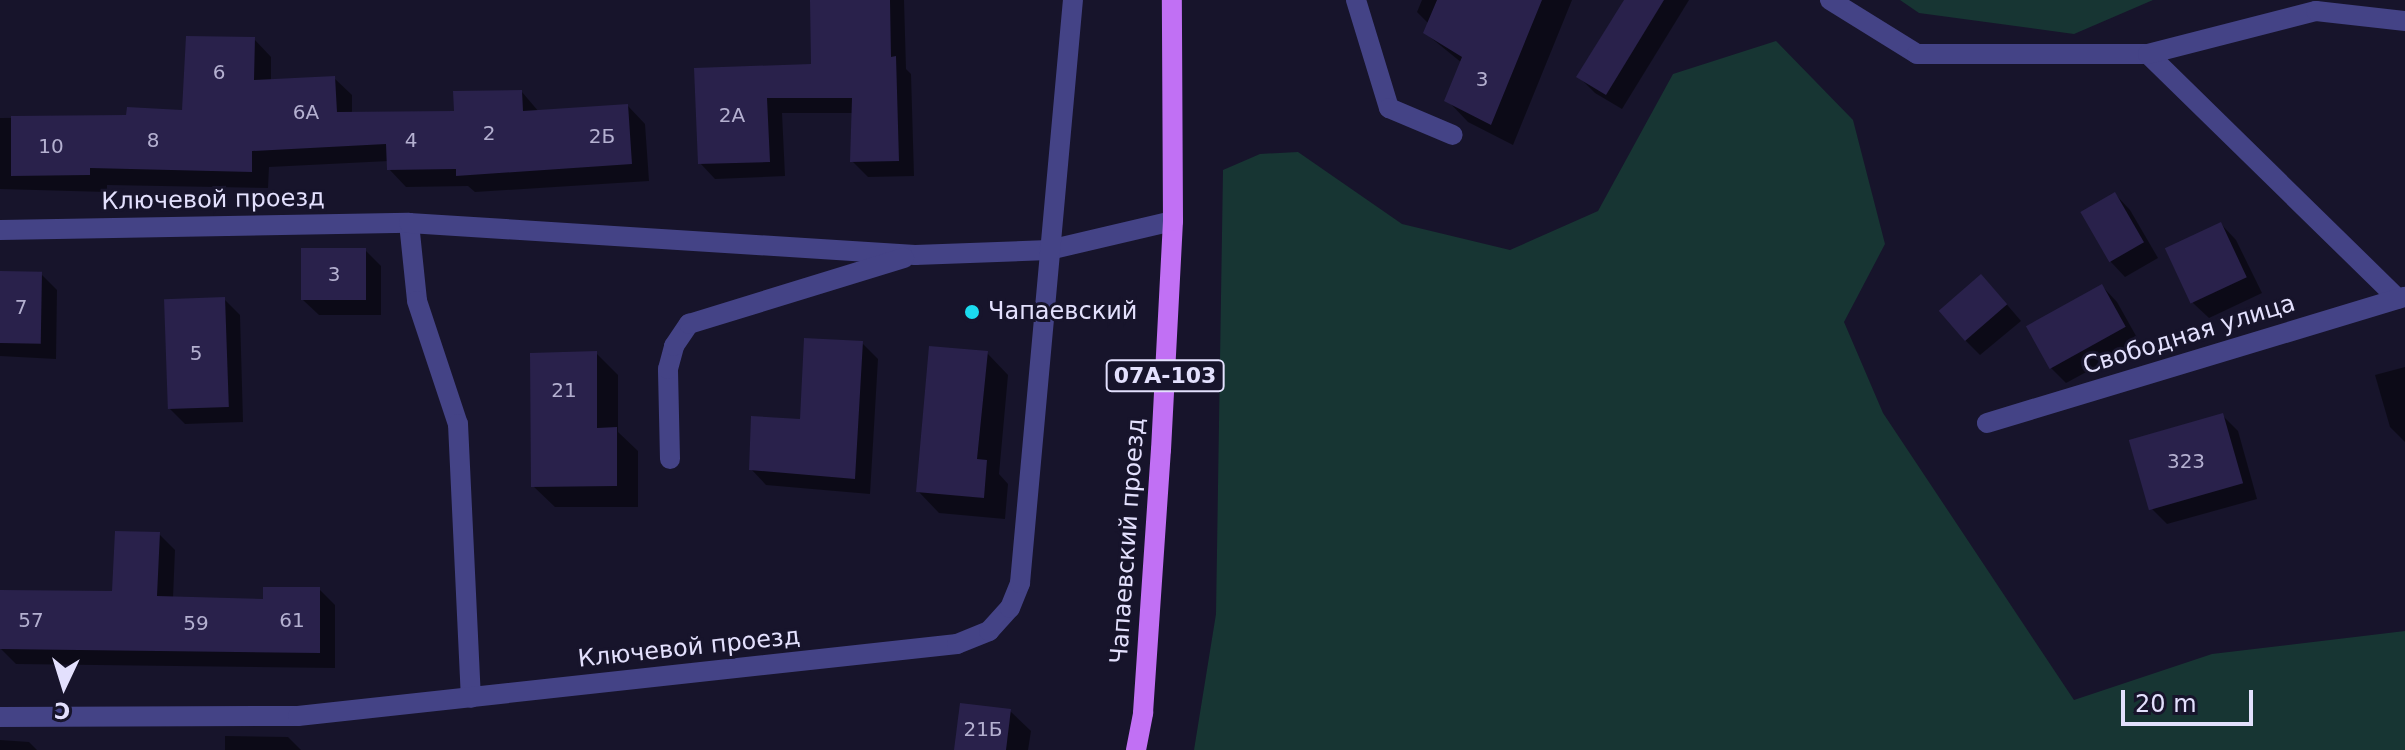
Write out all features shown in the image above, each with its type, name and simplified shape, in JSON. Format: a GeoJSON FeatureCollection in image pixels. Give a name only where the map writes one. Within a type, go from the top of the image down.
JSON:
{"type":"FeatureCollection","features":[{"type":"Feature","properties":{"kind":"main road","name":"Чапаевский проезд"},"geometry":{"type":"LineString","coordinates":[[1136,750],[1143,713],[1173,221],[1172,0]]}},
{"type":"Feature","properties":{"kind":"street","name":"Ключевой проезд"},"geometry":{"type":"LineString","coordinates":[[0,717],[298,716],[957,644],[989,631],[1010,608],[1020,583],[1073,0]]}},
{"type":"Feature","properties":{"kind":"street"},"geometry":{"type":"LineString","coordinates":[[1356,0],[1389,108],[1453,135]]}},
{"type":"Feature","properties":{"kind":"street"},"geometry":{"type":"LineString","coordinates":[[1830,0],[1917,54],[2148,54],[2316,11],[2405,21]]}},
{"type":"Feature","properties":{"kind":"street"},"geometry":{"type":"LineString","coordinates":[[2148,54],[2402,298]]}},
{"type":"Feature","properties":{"kind":"street","name":"Ключевой проезд"},"geometry":{"type":"LineString","coordinates":[[0,230],[409,223],[915,255],[1049,250],[1173,221]]}},
{"type":"Feature","properties":{"kind":"street"},"geometry":{"type":"LineString","coordinates":[[409,223],[417,301],[458,424],[471,698]]}},
{"type":"Feature","properties":{"kind":"street"},"geometry":{"type":"LineString","coordinates":[[670,459],[668,369],[674,346],[689,324],[915,255]]}},
{"type":"Feature","properties":{"kind":"street","name":"Свободная улица"},"geometry":{"type":"LineString","coordinates":[[1987,423],[2402,298]]}},
{"type":"Feature","properties":{"kind":"green space"},"geometry":{"type":"Polygon","coordinates":[[[1900,0],[2153,0],[2074,34],[1919,13],[1900,0]]]}},
{"type":"Feature","properties":{"kind":"green space"},"geometry":{"type":"Polygon","coordinates":[[[1776,41],[1853,120],[1885,244],[1844,322],[1883,413],[2074,700],[2212,654],[2405,631],[2405,750],[1194,750],[1216,614],[1223,170],[1260,154],[1298,152],[1402,224],[1510,250],[1598,211],[1673,74],[1776,41]]]}},
{"type":"Feature","properties":{"kind":"building"},"geometry":{"type":"Polygon","coordinates":[[[810,0],[890,0],[891,57],[896,56],[899,161],[850,162],[852,98],[767,98],[770,162],[698,164],[694,68],[811,64],[810,0]]]}},
{"type":"Feature","properties":{"kind":"building"},"geometry":{"type":"Polygon","coordinates":[[[1437,0],[1542,0],[1491,125],[1444,101],[1462,57],[1423,33],[1437,0]]]}},
{"type":"Feature","properties":{"kind":"building"},"geometry":{"type":"Polygon","coordinates":[[[1624,0],[1664,0],[1606,95],[1576,77],[1624,0]]]}},
{"type":"Feature","properties":{"kind":"building"},"geometry":{"type":"Polygon","coordinates":[[[186,36],[255,37],[254,80],[335,76],[337,112],[454,111],[453,91],[522,90],[523,111],[628,104],[632,164],[456,176],[456,169],[387,170],[386,144],[252,151],[252,172],[90,168],[90,175],[11,176],[11,116],[126,115],[127,107],[182,110],[186,36]]]}},
{"type":"Feature","properties":{"kind":"building"},"geometry":{"type":"Polygon","coordinates":[[[2115,192],[2144,242],[2109,262],[2080,212],[2115,192]]]}},
{"type":"Feature","properties":{"kind":"building"},"geometry":{"type":"Polygon","coordinates":[[[2221,222],[2247,277],[2191,303],[2165,248],[2221,222]]]}},
{"type":"Feature","properties":{"kind":"building"},"geometry":{"type":"Polygon","coordinates":[[[301,248],[366,248],[366,300],[301,300],[301,248]]]}},
{"type":"Feature","properties":{"kind":"building"},"geometry":{"type":"Polygon","coordinates":[[[0,271],[42,272],[41,344],[0,343],[0,271]]]}},
{"type":"Feature","properties":{"kind":"building"},"geometry":{"type":"Polygon","coordinates":[[[1981,274],[2007,304],[1965,341],[1939,311],[1981,274]]]}},
{"type":"Feature","properties":{"kind":"building"},"geometry":{"type":"Polygon","coordinates":[[[2102,284],[2126,327],[2050,369],[2026,326],[2102,284]]]}},
{"type":"Feature","properties":{"kind":"building"},"geometry":{"type":"Polygon","coordinates":[[[225,297],[229,407],[168,409],[164,299],[225,297]]]}},
{"type":"Feature","properties":{"kind":"building"},"geometry":{"type":"Polygon","coordinates":[[[804,338],[863,341],[855,479],[749,470],[751,416],[800,419],[804,338]]]}},
{"type":"Feature","properties":{"kind":"building"},"geometry":{"type":"Polygon","coordinates":[[[929,346],[988,351],[977,459],[987,460],[984,498],[916,492],[929,346]]]}},
{"type":"Feature","properties":{"kind":"building"},"geometry":{"type":"Polygon","coordinates":[[[597,351],[597,428],[617,427],[617,486],[531,487],[530,353],[597,351]]]}},
{"type":"Feature","properties":{"kind":"building"},"geometry":{"type":"Polygon","coordinates":[[[2223,413],[2243,483],[2149,510],[2129,440],[2223,413]]]}},
{"type":"Feature","properties":{"kind":"building"},"geometry":{"type":"Polygon","coordinates":[[[115,531],[160,532],[157,596],[263,599],[263,587],[320,587],[320,653],[0,649],[0,590],[112,591],[115,531]]]}},
{"type":"Feature","properties":{"kind":"building"},"geometry":{"type":"Polygon","coordinates":[[[960,703],[1011,709],[1006,750],[954,750],[960,703]]]}},
{"type":"Feature","properties":{"kind":"place","name":"Чапаевский"},"geometry":{"type":"Point","coordinates":[972,312]}}]}
